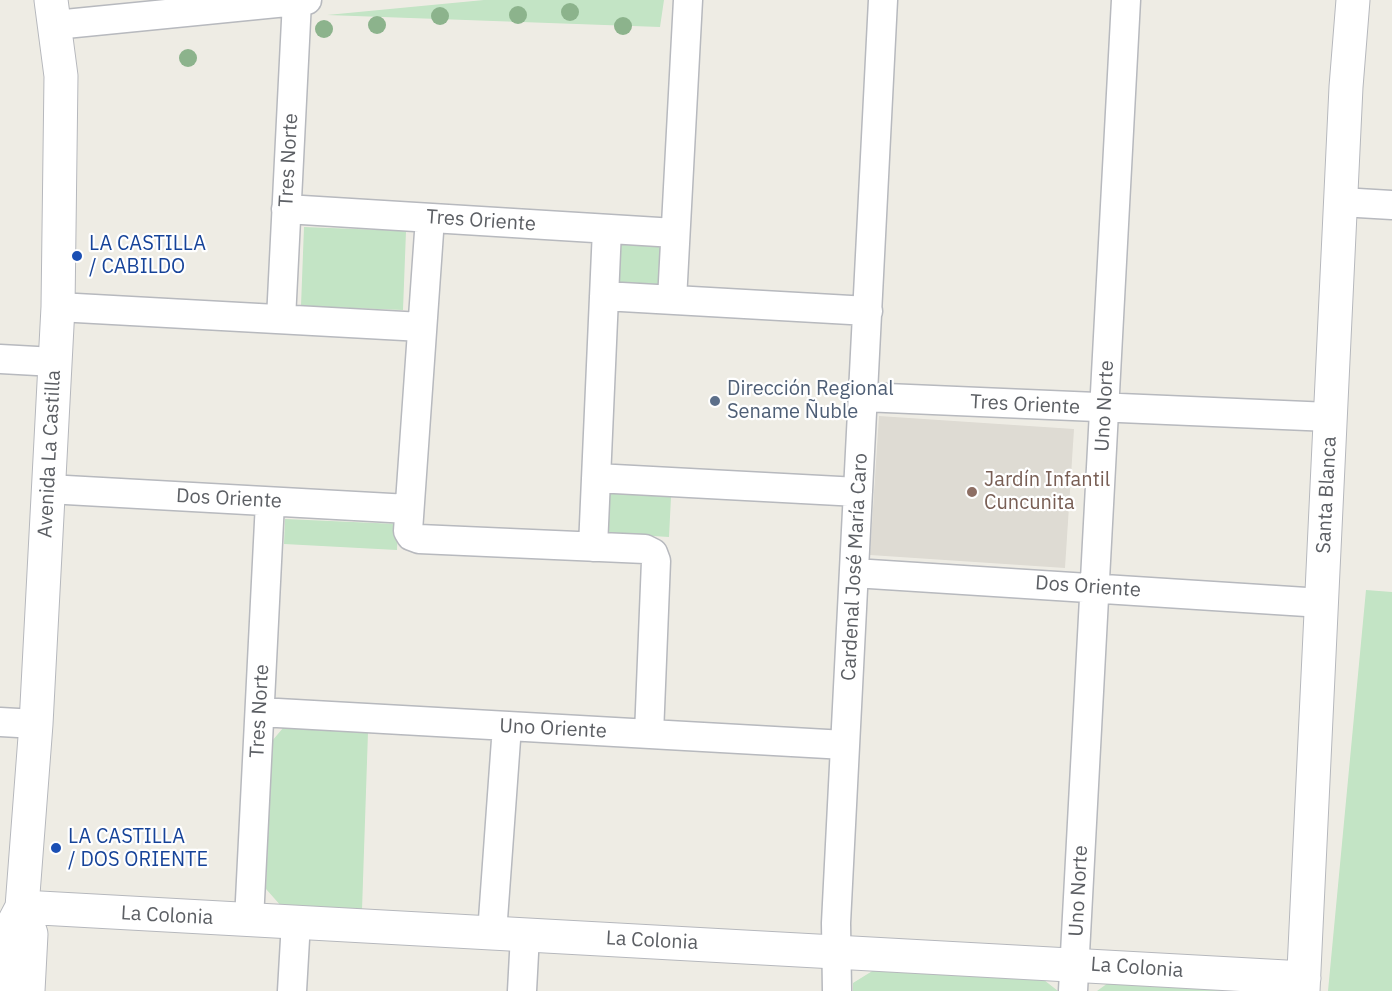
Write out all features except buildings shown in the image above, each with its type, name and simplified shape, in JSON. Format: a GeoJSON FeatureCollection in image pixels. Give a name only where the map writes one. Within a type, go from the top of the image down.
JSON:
{"type":"FeatureCollection","features":[{"type":"Feature","properties":{"kind":"street"},"geometry":{"type":"LineString","coordinates":[[53,12],[302,0]]}},
{"type":"Feature","properties":{"kind":"street","name":"Tres Norte"},"geometry":{"type":"LineString","coordinates":[[281,320],[286,209],[302,0]]}},
{"type":"Feature","properties":{"kind":"street"},"geometry":{"type":"LineString","coordinates":[[672,300],[688,0]]}},
{"type":"Feature","properties":{"kind":"street","name":"Cardenal José María Caro"},"geometry":{"type":"LineString","coordinates":[[837,991],[836,923],[883,0]]}},
{"type":"Feature","properties":{"kind":"street","name":"Uno Norte"},"geometry":{"type":"LineString","coordinates":[[1074,977],[1126,0]]}},
{"type":"Feature","properties":{"kind":"street","name":"Santa Blanca"},"geometry":{"type":"LineString","coordinates":[[1303,985],[1330,417],[1353,0]]}},
{"type":"Feature","properties":{"kind":"street","name":"Avenida La Castilla"},"geometry":{"type":"LineString","coordinates":[[7,991],[8,934],[36,724],[58,307],[62,107],[53,12]]}},
{"type":"Feature","properties":{"kind":"street"},"geometry":{"type":"LineString","coordinates":[[1341,202],[1392,205]]}},
{"type":"Feature","properties":{"kind":"street","name":"Tres Oriente"},"geometry":{"type":"LineString","coordinates":[[286,209],[675,233]]}},
{"type":"Feature","properties":{"kind":"street"},"geometry":{"type":"LineString","coordinates":[[410,522],[430,218]]}},
{"type":"Feature","properties":{"kind":"street"},"geometry":{"type":"LineString","coordinates":[[593,547],[607,229]]}},
{"type":"Feature","properties":{"kind":"street"},"geometry":{"type":"LineString","coordinates":[[604,296],[867,311]]}},
{"type":"Feature","properties":{"kind":"street"},"geometry":{"type":"LineString","coordinates":[[58,307],[422,327]]}},
{"type":"Feature","properties":{"kind":"street"},"geometry":{"type":"LineString","coordinates":[[0,359],[55,362]]}},
{"type":"Feature","properties":{"kind":"street","name":"Tres Oriente"},"geometry":{"type":"LineString","coordinates":[[863,397],[1330,417]]}},
{"type":"Feature","properties":{"kind":"street"},"geometry":{"type":"LineString","coordinates":[[596,478],[858,492]]}},
{"type":"Feature","properties":{"kind":"street","name":"Dos Oriente"},"geometry":{"type":"LineString","coordinates":[[48,489],[270,501],[410,522],[419,539],[645,549],[653,553],[656,561],[650,734]]}},
{"type":"Feature","properties":{"kind":"street","name":"Tres Norte"},"geometry":{"type":"LineString","coordinates":[[249,920],[270,501]]}},
{"type":"Feature","properties":{"kind":"street","name":"Dos Oriente"},"geometry":{"type":"LineString","coordinates":[[854,573],[1322,603]]}},
{"type":"Feature","properties":{"kind":"street","name":"Uno Oriente"},"geometry":{"type":"LineString","coordinates":[[260,712],[846,745]]}},
{"type":"Feature","properties":{"kind":"street"},"geometry":{"type":"LineString","coordinates":[[0,722],[36,724]]}},
{"type":"Feature","properties":{"kind":"street"},"geometry":{"type":"LineString","coordinates":[[492,933],[507,726]]}},
{"type":"Feature","properties":{"kind":"street","name":"Avenida La Castilla"},"geometry":{"type":"LineString","coordinates":[[11,907],[31,934],[28,991]]}},
{"type":"Feature","properties":{"kind":"street","name":"La Colonia"},"geometry":{"type":"LineString","coordinates":[[11,907],[837,951],[1074,977],[1303,985]]}},
{"type":"Feature","properties":{"kind":"street"},"geometry":{"type":"LineString","coordinates":[[292,991],[296,922]]}},
{"type":"Feature","properties":{"kind":"street"},"geometry":{"type":"LineString","coordinates":[[522,991],[525,935]]}},
{"type":"Feature","properties":{"kind":"shaded area","name":"Jardín Infantil Cuncunita"},"geometry":{"type":"Polygon","coordinates":[[[879,416],[1074,429],[1065,568],[870,555],[879,416]]]}},
{"type":"Feature","properties":{"kind":"green space"},"geometry":{"type":"Polygon","coordinates":[[[484,0],[664,0],[660,27],[327,15],[484,0]]]}},
{"type":"Feature","properties":{"kind":"green space"},"geometry":{"type":"Polygon","coordinates":[[[304,227],[406,231],[403,310],[301,306],[304,227]]]}},
{"type":"Feature","properties":{"kind":"green space"},"geometry":{"type":"Polygon","coordinates":[[[617,243],[663,245],[662,286],[616,284],[617,243]]]}},
{"type":"Feature","properties":{"kind":"green space"},"geometry":{"type":"Polygon","coordinates":[[[606,493],[671,497],[669,537],[604,533],[606,493]]]}},
{"type":"Feature","properties":{"kind":"green space"},"geometry":{"type":"Polygon","coordinates":[[[285,519],[398,524],[397,550],[284,544],[285,519]]]}},
{"type":"Feature","properties":{"kind":"green space"},"geometry":{"type":"Polygon","coordinates":[[[1366,590],[1392,592],[1392,991],[1328,991],[1366,590]]]}},
{"type":"Feature","properties":{"kind":"green space"},"geometry":{"type":"Polygon","coordinates":[[[283,728],[368,732],[362,910],[282,907],[266,889],[272,741],[283,728]]]}},
{"type":"Feature","properties":{"kind":"green space"},"geometry":{"type":"Polygon","coordinates":[[[874,970],[1044,980],[1058,991],[853,991],[853,983],[874,970]]]}},
{"type":"Feature","properties":{"kind":"green space"},"geometry":{"type":"Polygon","coordinates":[[[1108,983],[1240,991],[1097,991],[1108,983]]]}},
{"type":"Feature","properties":{"kind":"place","name":"LA CASTILLA / CABILDO"},"geometry":{"type":"Point","coordinates":[77,256]}},
{"type":"Feature","properties":{"kind":"place","name":"Dirección Regional Sename Ñuble"},"geometry":{"type":"Point","coordinates":[715,401]}},
{"type":"Feature","properties":{"kind":"place","name":"Jardín Infantil Cuncunita"},"geometry":{"type":"Point","coordinates":[972,492]}},
{"type":"Feature","properties":{"kind":"place","name":"LA CASTILLA / DOS ORIENTE"},"geometry":{"type":"Point","coordinates":[56,848]}}]}
